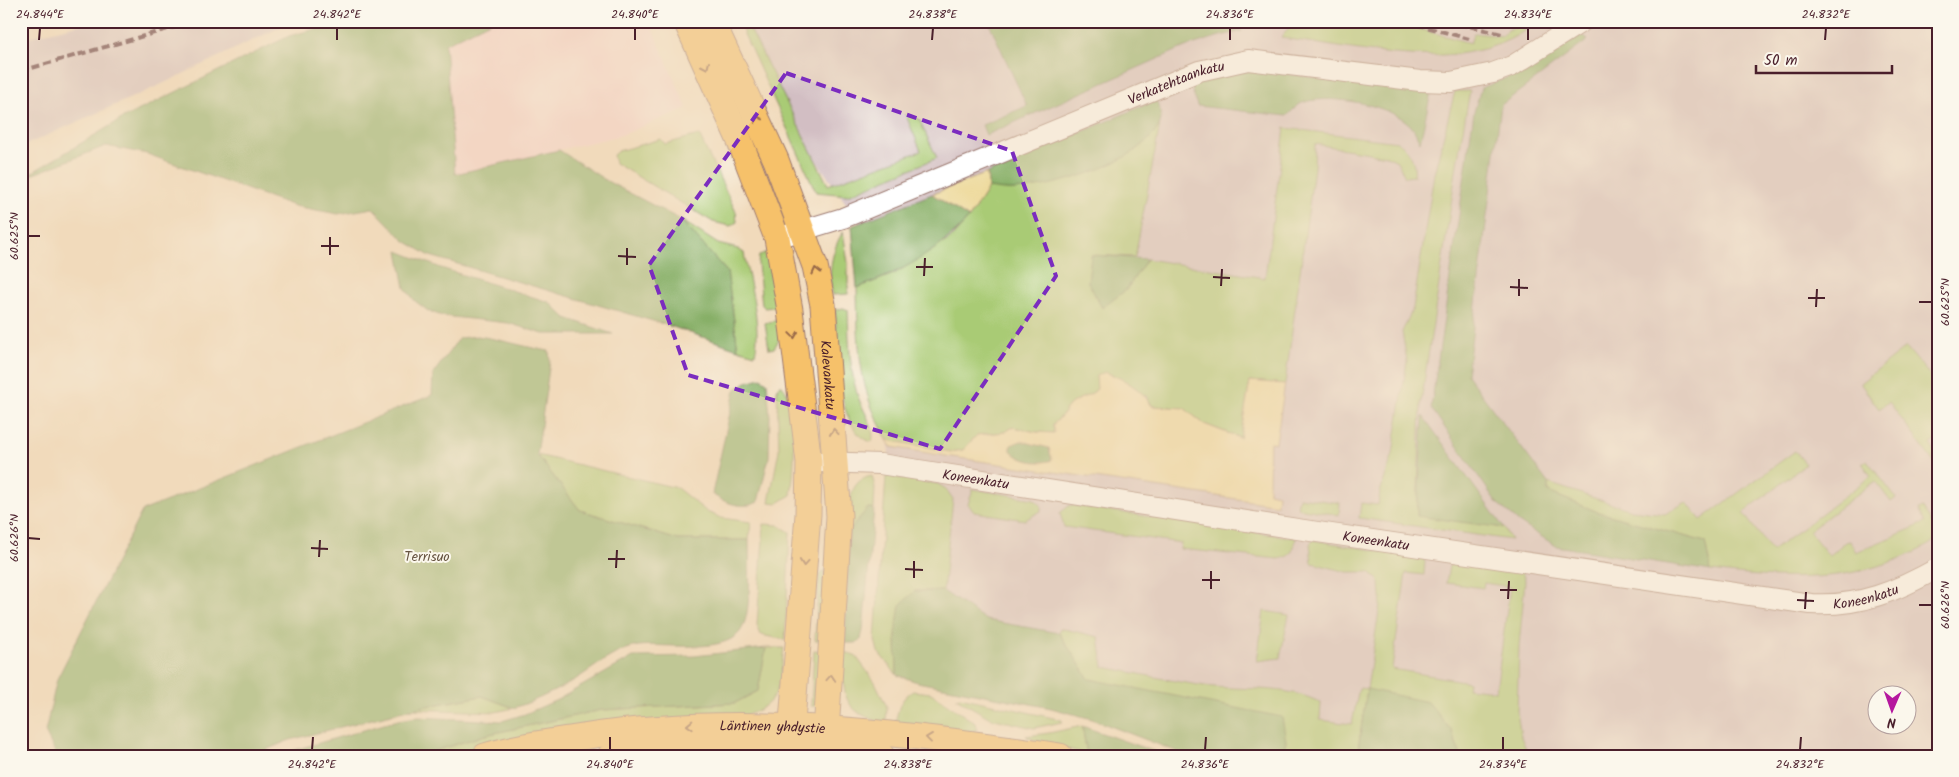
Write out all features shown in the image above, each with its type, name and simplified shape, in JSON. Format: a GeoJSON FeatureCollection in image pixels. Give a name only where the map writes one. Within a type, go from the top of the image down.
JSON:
{"type":"FeatureCollection","features":[{"type":"Feature","properties":{"kind":"main road","name":"Kalevankatu"},"geometry":{"type":"LineString","coordinates":[[686,21],[739,139],[777,238],[798,361],[808,462],[808,514],[790,743]]}},
{"type":"Feature","properties":{"kind":"main road","name":"Kalevankatu"},"geometry":{"type":"LineString","coordinates":[[712,21],[776,160],[803,229],[815,266],[823,305],[836,462],[838,555],[826,744]]}},
{"type":"Feature","properties":{"kind":"main road","name":"Läntinen yhdystie"},"geometry":{"type":"LineString","coordinates":[[485,756],[559,740],[630,729],[694,725],[790,743]]}},
{"type":"Feature","properties":{"kind":"main road","name":"Läntinen yhdystie"},"geometry":{"type":"LineString","coordinates":[[610,756],[790,743],[1060,756]]}},
{"type":"Feature","properties":{"kind":"main road","name":"Läntinen yhdystie"},"geometry":{"type":"LineString","coordinates":[[826,744],[882,756]]}},
{"type":"Feature","properties":{"kind":"street","name":"Verkatehtaankatu"},"geometry":{"type":"LineString","coordinates":[[777,238],[843,218],[1199,71],[1248,60],[1420,81],[1451,82],[1492,74],[1512,66],[1583,21]]}},
{"type":"Feature","properties":{"kind":"street","name":"Koneenkatu"},"geometry":{"type":"LineString","coordinates":[[808,462],[880,464],[1338,535],[1811,604],[1848,604],[1880,596],[1907,585],[1938,568]]}},
{"type":"Feature","properties":{"kind":"highlighted area"},"geometry":{"type":"Polygon","coordinates":[[[786,73],[1012,151],[1056,276],[940,449],[688,375],[649,265],[786,73]]]}},
{"type":"Feature","properties":{"kind":"shaded area"},"geometry":{"type":"Polygon","coordinates":[[[93,21],[293,21],[162,84],[21,147],[21,39],[93,21]]]}},
{"type":"Feature","properties":{"kind":"shaded area"},"geometry":{"type":"Polygon","coordinates":[[[492,21],[649,21],[687,108],[622,135],[455,174],[445,44],[492,21]]]}},
{"type":"Feature","properties":{"kind":"shaded area"},"geometry":{"type":"Polygon","coordinates":[[[742,21],[1938,21],[1938,756],[1435,756],[1089,679],[971,635],[943,591],[886,514],[889,441],[861,225],[779,107],[742,21]]]}},
{"type":"Feature","properties":{"kind":"green space"},"geometry":{"type":"Polygon","coordinates":[[[345,21],[492,21],[445,44],[455,174],[559,150],[607,181],[681,220],[727,272],[738,349],[670,326],[430,256],[405,241],[373,208],[338,214],[294,206],[147,154],[106,146],[21,179],[125,117],[289,36],[345,21]]]}},
{"type":"Feature","properties":{"kind":"green space"},"geometry":{"type":"Polygon","coordinates":[[[738,21],[746,21],[828,185],[921,151],[905,113],[919,119],[937,158],[848,195],[816,192],[738,21]]]}},
{"type":"Feature","properties":{"kind":"green space"},"geometry":{"type":"Polygon","coordinates":[[[988,21],[1226,21],[1242,31],[1185,47],[986,135],[982,125],[1027,106],[988,21]]]}},
{"type":"Feature","properties":{"kind":"green space"},"geometry":{"type":"Polygon","coordinates":[[[1300,21],[1392,21],[1470,43],[1474,33],[1503,36],[1507,30],[1532,21],[1535,22],[1510,39],[1480,50],[1448,55],[1413,55],[1344,48],[1281,38],[1289,27],[1300,21]]]}},
{"type":"Feature","properties":{"kind":"green space"},"geometry":{"type":"Polygon","coordinates":[[[1581,35],[1588,40],[1501,105],[1467,375],[1548,483],[1548,492],[1598,512],[1705,542],[1711,571],[1556,546],[1520,523],[1497,503],[1431,408],[1474,112],[1481,88],[1524,71],[1581,35]]]}},
{"type":"Feature","properties":{"kind":"green space"},"geometry":{"type":"Polygon","coordinates":[[[1243,71],[1272,72],[1431,93],[1420,142],[1412,128],[1402,119],[1390,112],[1361,103],[1330,99],[1316,100],[1303,103],[1287,116],[1197,106],[1191,86],[1206,79],[1243,71]]]}},
{"type":"Feature","properties":{"kind":"green space"},"geometry":{"type":"Polygon","coordinates":[[[1455,91],[1470,91],[1421,403],[1417,515],[1504,528],[1511,540],[1359,518],[1361,503],[1378,505],[1380,492],[1393,454],[1407,361],[1402,332],[1413,308],[1434,174],[1455,91]]]}},
{"type":"Feature","properties":{"kind":"green space"},"geometry":{"type":"Polygon","coordinates":[[[1156,100],[1161,116],[1159,126],[1149,140],[1134,152],[1115,162],[1094,171],[1052,184],[1012,190],[988,188],[987,173],[1156,100]]]}},
{"type":"Feature","properties":{"kind":"green space"},"geometry":{"type":"Polygon","coordinates":[[[1160,125],[1135,257],[1091,255],[1126,290],[1147,259],[1265,278],[1285,128],[1398,142],[1409,153],[1413,162],[1414,176],[1405,177],[1397,161],[1387,156],[1315,144],[1314,168],[1285,384],[1250,381],[1241,438],[1204,424],[1184,408],[1152,406],[1147,396],[1097,389],[1070,405],[1053,424],[1054,433],[1036,432],[1013,427],[1005,432],[977,435],[963,450],[951,452],[887,440],[872,408],[863,379],[859,349],[857,288],[894,274],[950,239],[969,218],[988,188],[1013,190],[1143,145],[1160,125]]]}},
{"type":"Feature","properties":{"kind":"green space"},"geometry":{"type":"Polygon","coordinates":[[[699,135],[736,212],[737,222],[730,226],[713,222],[615,163],[613,155],[618,151],[661,139],[665,144],[699,135]]]}},
{"type":"Feature","properties":{"kind":"green space"},"geometry":{"type":"Polygon","coordinates":[[[932,194],[969,218],[944,241],[918,260],[889,275],[857,288],[852,226],[932,194]]]}},
{"type":"Feature","properties":{"kind":"green space"},"geometry":{"type":"Polygon","coordinates":[[[681,220],[718,244],[738,249],[744,253],[756,317],[757,343],[755,354],[738,349],[727,272],[681,220]]]}},
{"type":"Feature","properties":{"kind":"green space"},"geometry":{"type":"Polygon","coordinates":[[[843,232],[848,263],[848,294],[833,295],[830,279],[833,254],[843,232]]]}},
{"type":"Feature","properties":{"kind":"green space"},"geometry":{"type":"Polygon","coordinates":[[[398,251],[441,268],[549,302],[566,318],[613,334],[543,334],[508,323],[442,316],[428,311],[415,301],[405,288],[398,251]]]}},
{"type":"Feature","properties":{"kind":"green space"},"geometry":{"type":"Polygon","coordinates":[[[769,253],[780,306],[765,308],[762,305],[758,264],[759,256],[769,253]]]}},
{"type":"Feature","properties":{"kind":"green space"},"geometry":{"type":"Polygon","coordinates":[[[1091,255],[1147,259],[1126,290],[1102,308],[1088,282],[1091,255]]]}},
{"type":"Feature","properties":{"kind":"green space"},"geometry":{"type":"Polygon","coordinates":[[[843,308],[848,310],[850,357],[856,391],[873,433],[872,442],[859,435],[850,422],[844,404],[840,384],[835,310],[843,308]]]}},
{"type":"Feature","properties":{"kind":"green space"},"geometry":{"type":"Polygon","coordinates":[[[783,319],[782,335],[774,348],[769,349],[765,323],[783,319]]]}},
{"type":"Feature","properties":{"kind":"green space","name":"Terrisuo"},"geometry":{"type":"Polygon","coordinates":[[[477,336],[549,351],[550,361],[537,455],[580,510],[678,540],[749,540],[750,575],[748,603],[743,626],[739,633],[730,639],[706,646],[650,645],[629,648],[610,657],[560,688],[514,708],[482,696],[411,709],[290,740],[251,756],[57,756],[45,732],[57,679],[142,511],[432,395],[433,374],[459,338],[477,336]]]}},
{"type":"Feature","properties":{"kind":"green space"},"geometry":{"type":"Polygon","coordinates":[[[1906,347],[1938,385],[1938,439],[1930,444],[1938,457],[1938,468],[1889,402],[1879,409],[1860,383],[1906,347]]]}},
{"type":"Feature","properties":{"kind":"green space"},"geometry":{"type":"Polygon","coordinates":[[[761,378],[767,382],[770,416],[769,457],[758,502],[746,505],[734,504],[712,494],[735,390],[746,382],[761,378]]]}},
{"type":"Feature","properties":{"kind":"green space"},"geometry":{"type":"Polygon","coordinates":[[[779,385],[782,385],[787,394],[791,407],[794,438],[794,470],[791,495],[778,503],[769,502],[779,450],[777,391],[779,385]]]}},
{"type":"Feature","properties":{"kind":"green space"},"geometry":{"type":"Polygon","coordinates":[[[1423,416],[1504,528],[1417,516],[1423,416]]]}},
{"type":"Feature","properties":{"kind":"green space"},"geometry":{"type":"Polygon","coordinates":[[[1021,441],[1049,448],[1052,460],[1035,462],[1018,456],[1010,449],[1011,444],[1021,441]]]}},
{"type":"Feature","properties":{"kind":"green space"},"geometry":{"type":"Polygon","coordinates":[[[1795,451],[1806,464],[1743,513],[1772,551],[1871,476],[1862,463],[1867,460],[1896,498],[1891,502],[1875,481],[1809,531],[1829,556],[1845,542],[1850,541],[1856,552],[1925,523],[1919,509],[1923,508],[1938,533],[1938,537],[1926,547],[1911,554],[1878,566],[1854,572],[1831,576],[1807,577],[1735,574],[1711,571],[1705,542],[1598,512],[1548,492],[1548,483],[1631,510],[1665,514],[1686,502],[1701,520],[1795,451]]]}},
{"type":"Feature","properties":{"kind":"green space"},"geometry":{"type":"Polygon","coordinates":[[[537,455],[677,488],[707,512],[721,518],[751,522],[749,540],[678,540],[580,510],[537,455]]]}},
{"type":"Feature","properties":{"kind":"green space"},"geometry":{"type":"Polygon","coordinates":[[[872,476],[875,487],[874,509],[868,508],[849,531],[853,490],[857,483],[872,476]]]}},
{"type":"Feature","properties":{"kind":"green space"},"geometry":{"type":"Polygon","coordinates":[[[886,476],[938,484],[946,489],[953,499],[943,591],[915,591],[896,631],[897,675],[878,652],[875,640],[886,476]]]}},
{"type":"Feature","properties":{"kind":"green space"},"geometry":{"type":"Polygon","coordinates":[[[973,489],[1034,499],[1041,505],[1041,511],[1025,520],[974,512],[968,504],[973,489]]]}},
{"type":"Feature","properties":{"kind":"green space"},"geometry":{"type":"Polygon","coordinates":[[[1299,497],[1340,503],[1339,515],[1297,508],[1299,497]]]}},
{"type":"Feature","properties":{"kind":"green space"},"geometry":{"type":"Polygon","coordinates":[[[1070,505],[1296,538],[1291,553],[1286,557],[1278,559],[1180,549],[1181,543],[1064,527],[1060,513],[1070,505]]]}},
{"type":"Feature","properties":{"kind":"green space"},"geometry":{"type":"Polygon","coordinates":[[[868,508],[874,509],[863,631],[861,639],[856,643],[845,643],[849,531],[868,508]]]}},
{"type":"Feature","properties":{"kind":"green space"},"geometry":{"type":"Polygon","coordinates":[[[764,524],[778,525],[790,532],[785,640],[761,635],[757,625],[764,524]]]}},
{"type":"Feature","properties":{"kind":"green space"},"geometry":{"type":"Polygon","coordinates":[[[1313,540],[1422,558],[1425,561],[1424,575],[1406,573],[1392,669],[1469,682],[1468,688],[1496,691],[1510,587],[1484,583],[1483,588],[1446,583],[1449,566],[1455,563],[1522,572],[1525,580],[1519,647],[1517,712],[1521,737],[1529,756],[1461,756],[1451,730],[1367,690],[1357,756],[1327,753],[1281,756],[1286,741],[1183,699],[1089,679],[1059,633],[1060,628],[1099,637],[1103,667],[1205,686],[1264,689],[1293,693],[1321,703],[1320,720],[1352,724],[1359,688],[1367,689],[1381,598],[1380,582],[1370,572],[1347,572],[1312,563],[1310,544],[1313,540]]]}},
{"type":"Feature","properties":{"kind":"green space"},"geometry":{"type":"Polygon","coordinates":[[[824,570],[824,641],[815,640],[819,575],[824,570]]]}},
{"type":"Feature","properties":{"kind":"green space"},"geometry":{"type":"Polygon","coordinates":[[[915,591],[943,591],[986,620],[1059,633],[1089,679],[1282,717],[1286,741],[1281,756],[1195,756],[1183,754],[1092,719],[1051,708],[917,682],[897,675],[896,631],[900,605],[915,591]]]}},
{"type":"Feature","properties":{"kind":"green space"},"geometry":{"type":"Polygon","coordinates":[[[1264,611],[1289,615],[1280,658],[1257,661],[1264,611]]]}},
{"type":"Feature","properties":{"kind":"green space"},"geometry":{"type":"Polygon","coordinates":[[[766,648],[784,648],[777,691],[766,705],[744,716],[551,735],[445,754],[419,756],[485,735],[602,710],[735,703],[758,691],[766,648]]]}},
{"type":"Feature","properties":{"kind":"green space"},"geometry":{"type":"Polygon","coordinates":[[[766,648],[758,691],[735,703],[602,710],[485,735],[419,756],[274,756],[398,720],[417,717],[502,721],[525,714],[557,700],[633,657],[694,656],[766,648]]]}},
{"type":"Feature","properties":{"kind":"green space"},"geometry":{"type":"Polygon","coordinates":[[[814,650],[823,651],[817,700],[815,706],[811,706],[814,650]]]}},
{"type":"Feature","properties":{"kind":"green space"},"geometry":{"type":"Polygon","coordinates":[[[844,652],[855,655],[875,682],[887,707],[886,723],[860,714],[847,700],[843,679],[844,652]]]}},
{"type":"Feature","properties":{"kind":"green space"},"geometry":{"type":"Polygon","coordinates":[[[1367,689],[1428,702],[1451,730],[1461,756],[1357,756],[1367,689]]]}},
{"type":"Feature","properties":{"kind":"green space"},"geometry":{"type":"Polygon","coordinates":[[[913,691],[931,693],[975,723],[977,730],[964,732],[895,724],[902,701],[913,691]]]}},
{"type":"Feature","properties":{"kind":"green space"},"geometry":{"type":"Polygon","coordinates":[[[482,696],[514,708],[495,712],[411,709],[482,696]]]}},
{"type":"Feature","properties":{"kind":"green space"},"geometry":{"type":"Polygon","coordinates":[[[960,697],[1062,720],[1062,722],[1034,728],[990,718],[956,698],[960,697]]]}},
{"type":"Feature","properties":{"kind":"green space"},"geometry":{"type":"Polygon","coordinates":[[[1082,726],[1087,754],[1036,741],[1026,736],[1049,733],[1082,726]]]}},
{"type":"Feature","properties":{"kind":"green space"},"geometry":{"type":"Polygon","coordinates":[[[1082,726],[1167,756],[1096,756],[1087,754],[1082,726]]]}},
{"type":"Feature","properties":{"kind":"sand"},"geometry":{"type":"Polygon","coordinates":[[[987,173],[988,188],[969,218],[932,194],[987,173]]]}},
{"type":"Feature","properties":{"kind":"sand"},"geometry":{"type":"Polygon","coordinates":[[[1105,372],[1112,375],[1137,389],[1152,406],[1184,408],[1204,424],[1240,438],[1250,381],[1285,384],[1276,443],[1270,442],[1269,492],[1278,494],[1277,505],[891,447],[887,440],[951,452],[963,450],[977,435],[1005,432],[1013,427],[1036,432],[1054,433],[1053,424],[1070,405],[1097,389],[1096,376],[1105,372]],[[1021,441],[1011,445],[1010,449],[1023,459],[1041,462],[1052,460],[1049,448],[1021,441]]]}},
{"type":"Feature","properties":{"kind":"railway"},"geometry":{"type":"LineString","coordinates":[[21,71],[196,21]]}},
{"type":"Feature","properties":{"kind":"railway"},"geometry":{"type":"LineString","coordinates":[[1405,21],[1469,39]]}},
{"type":"Feature","properties":{"kind":"railway"},"geometry":{"type":"LineString","coordinates":[[1447,21],[1502,34]]}}]}
